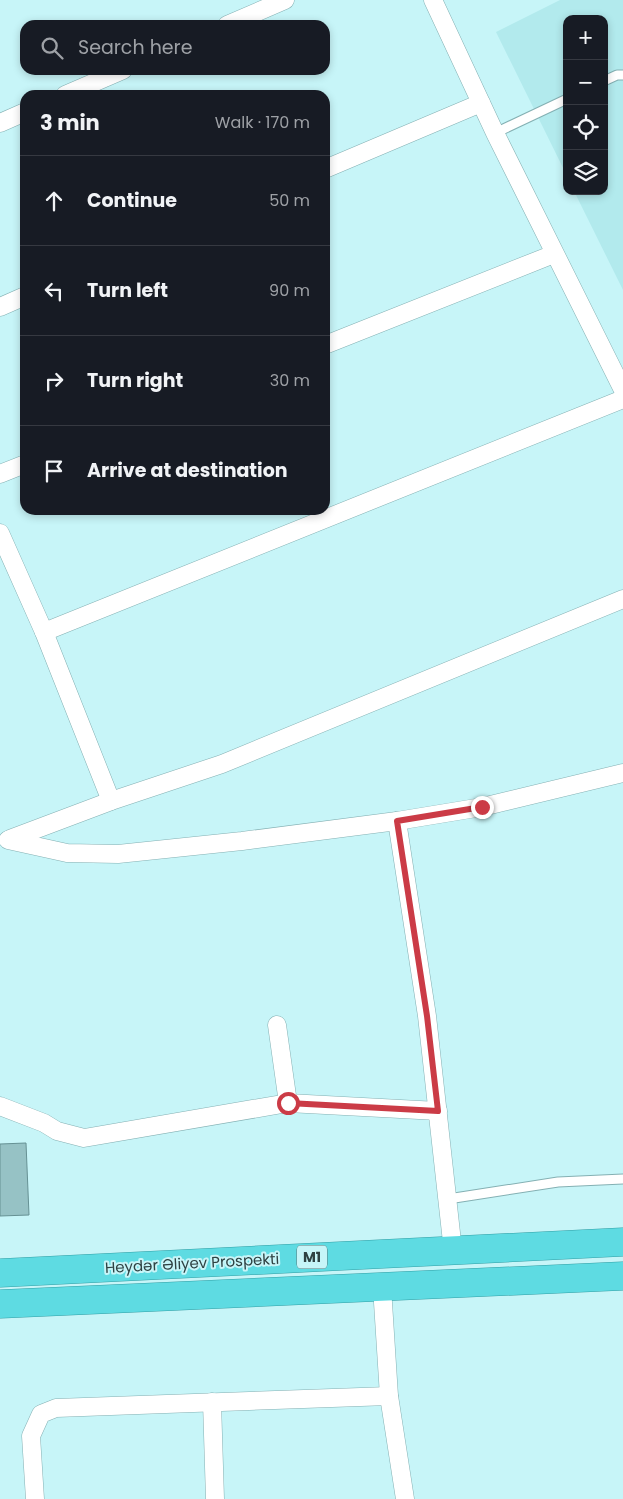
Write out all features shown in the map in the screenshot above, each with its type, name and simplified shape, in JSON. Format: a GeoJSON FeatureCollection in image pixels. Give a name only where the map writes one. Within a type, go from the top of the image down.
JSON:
{"type":"FeatureCollection","features":[{"type":"Feature","properties":{"kind":"highway","name":"Heydər Əliyev Prospekti"},"geometry":{"type":"LineString","coordinates":[[0,1273],[623,1242]]}},
{"type":"Feature","properties":{"kind":"highway","name":"M1"},"geometry":{"type":"LineString","coordinates":[[0,1304],[623,1276]]}},
{"type":"Feature","properties":{"kind":"street"},"geometry":{"type":"LineString","coordinates":[[239,20],[285,0]]}},
{"type":"Feature","properties":{"kind":"street"},"geometry":{"type":"LineString","coordinates":[[433,0],[495,133],[623,390]]}},
{"type":"Feature","properties":{"kind":"street"},"geometry":{"type":"LineString","coordinates":[[77,90],[111,75]]}},
{"type":"Feature","properties":{"kind":"street"},"geometry":{"type":"LineString","coordinates":[[330,167],[481,103]]}},
{"type":"Feature","properties":{"kind":"street"},"geometry":{"type":"LineString","coordinates":[[0,123],[20,114]]}},
{"type":"Feature","properties":{"kind":"street"},"geometry":{"type":"LineString","coordinates":[[330,343],[554,254]]}},
{"type":"Feature","properties":{"kind":"street"},"geometry":{"type":"LineString","coordinates":[[0,307],[20,298]]}},
{"type":"Feature","properties":{"kind":"street"},"geometry":{"type":"LineString","coordinates":[[44,632],[623,399]]}},
{"type":"Feature","properties":{"kind":"street"},"geometry":{"type":"LineString","coordinates":[[0,474],[20,466]]}},
{"type":"Feature","properties":{"kind":"street"},"geometry":{"type":"LineString","coordinates":[[0,533],[44,632],[111,801]]}},
{"type":"Feature","properties":{"kind":"street"},"geometry":{"type":"LineString","coordinates":[[5,841],[111,801],[222,764],[623,599]]}},
{"type":"Feature","properties":{"kind":"street"},"geometry":{"type":"LineString","coordinates":[[5,841],[67,853],[118,854],[397,821],[482,807],[623,774]]}},
{"type":"Feature","properties":{"kind":"street"},"geometry":{"type":"LineString","coordinates":[[397,821],[427,1016],[453,1250]]}},
{"type":"Feature","properties":{"kind":"street"},"geometry":{"type":"LineString","coordinates":[[277,1025],[288,1103]]}},
{"type":"Feature","properties":{"kind":"street"},"geometry":{"type":"LineString","coordinates":[[0,1106],[44,1123],[57,1131],[84,1138],[288,1103],[438,1111]]}},
{"type":"Feature","properties":{"kind":"street"},"geometry":{"type":"LineString","coordinates":[[382,1287],[389,1396],[405,1499]]}},
{"type":"Feature","properties":{"kind":"street"},"geometry":{"type":"LineString","coordinates":[[35,1499],[31,1436],[41,1414],[56,1408],[389,1396]]}},
{"type":"Feature","properties":{"kind":"street"},"geometry":{"type":"LineString","coordinates":[[212,1402],[215,1499]]}},
{"type":"Feature","properties":{"kind":"lane"},"geometry":{"type":"LineString","coordinates":[[608,79],[617,75],[623,75]]}},
{"type":"Feature","properties":{"kind":"lane"},"geometry":{"type":"LineString","coordinates":[[495,133],[563,101]]}},
{"type":"Feature","properties":{"kind":"lane"},"geometry":{"type":"LineString","coordinates":[[448,1199],[558,1182],[623,1179]]}},
{"type":"Feature","properties":{"kind":"shaded area"},"geometry":{"type":"Polygon","coordinates":[[[560,0],[623,0],[623,290],[576,195],[608,195],[608,15],[563,15],[563,168],[496,32],[560,0]]]}},
{"type":"Feature","properties":{"kind":"building"},"geometry":{"type":"Polygon","coordinates":[[[26,1143],[29,1215],[0,1216],[0,1144],[26,1143]]]}},
{"type":"Feature","properties":{"kind":"route"},"geometry":{"type":"LineString","coordinates":[[288,1103],[438,1111],[427,1016],[397,821],[482,807]]}}]}
